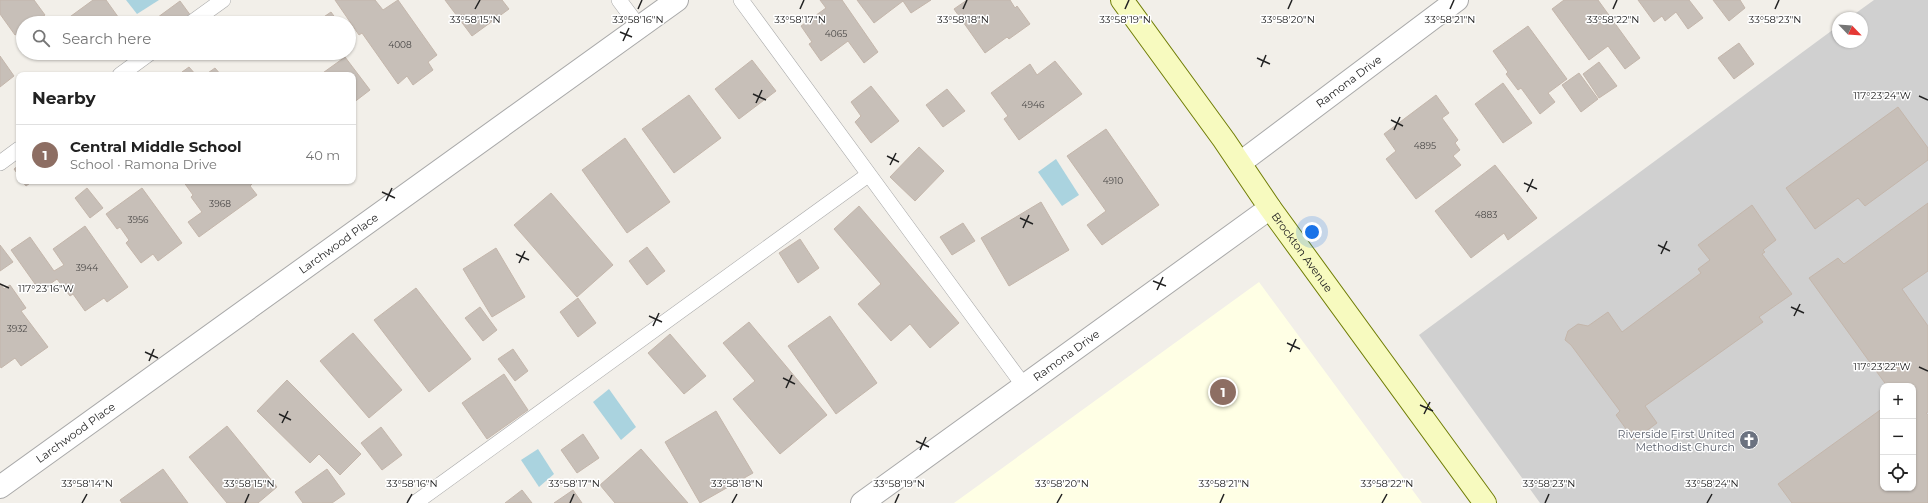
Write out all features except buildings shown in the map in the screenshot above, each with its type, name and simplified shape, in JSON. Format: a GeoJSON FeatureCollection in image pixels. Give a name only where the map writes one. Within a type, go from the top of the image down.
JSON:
{"type":"FeatureCollection","features":[{"type":"Feature","properties":{"kind":"main road","name":"Brockton Avenue"},"geometry":{"type":"LineString","coordinates":[[1122,0],[1270,208],[1485,503]]}},
{"type":"Feature","properties":{"kind":"street","name":"Larchwood Place"},"geometry":{"type":"LineString","coordinates":[[0,487],[677,0]]}},
{"type":"Feature","properties":{"kind":"street","name":"Ramona Drive"},"geometry":{"type":"LineString","coordinates":[[1240,164],[1457,0]]}},
{"type":"Feature","properties":{"kind":"street","name":"Ramona Drive"},"geometry":{"type":"LineString","coordinates":[[862,503],[1270,208]]}},
{"type":"Feature","properties":{"kind":"lane"},"geometry":{"type":"LineString","coordinates":[[201,16],[223,0]]}},
{"type":"Feature","properties":{"kind":"lane"},"geometry":{"type":"LineString","coordinates":[[619,0],[639,27]]}},
{"type":"Feature","properties":{"kind":"lane"},"geometry":{"type":"LineString","coordinates":[[741,0],[1024,386]]}},
{"type":"Feature","properties":{"kind":"lane"},"geometry":{"type":"LineString","coordinates":[[124,72],[140,60]]}},
{"type":"Feature","properties":{"kind":"lane"},"geometry":{"type":"LineString","coordinates":[[0,163],[16,151]]}},
{"type":"Feature","properties":{"kind":"lane"},"geometry":{"type":"LineString","coordinates":[[414,503],[868,175]]}},
{"type":"Feature","properties":{"kind":"shaded area"},"geometry":{"type":"Polygon","coordinates":[[[1874,0],[1928,0],[1928,503],[1540,503],[1419,335],[1832,30],[1832,48],[1868,48],[1868,12],[1857,12],[1874,0]]]}},
{"type":"Feature","properties":{"kind":"shaded area"},"geometry":{"type":"Polygon","coordinates":[[[1259,282],[1422,503],[954,503],[1259,282]]]}},
{"type":"Feature","properties":{"kind":"water"},"geometry":{"type":"Polygon","coordinates":[[[126,0],[159,0],[137,14],[126,0]]]}},
{"type":"Feature","properties":{"kind":"water"},"geometry":{"type":"Polygon","coordinates":[[[1056,159],[1079,195],[1062,206],[1038,172],[1056,159]]]}},
{"type":"Feature","properties":{"kind":"water"},"geometry":{"type":"Polygon","coordinates":[[[609,389],[636,427],[621,440],[593,402],[609,389]]]}},
{"type":"Feature","properties":{"kind":"water"},"geometry":{"type":"Polygon","coordinates":[[[538,449],[554,474],[539,487],[521,460],[538,449]]]}},
{"type":"Feature","properties":{"kind":"place","name":"Central Middle School"},"geometry":{"type":"Point","coordinates":[1223,392]}},
{"type":"Feature","properties":{"kind":"place","name":"Riverside First United Methodist Church"},"geometry":{"type":"Point","coordinates":[1749,440]}}]}
